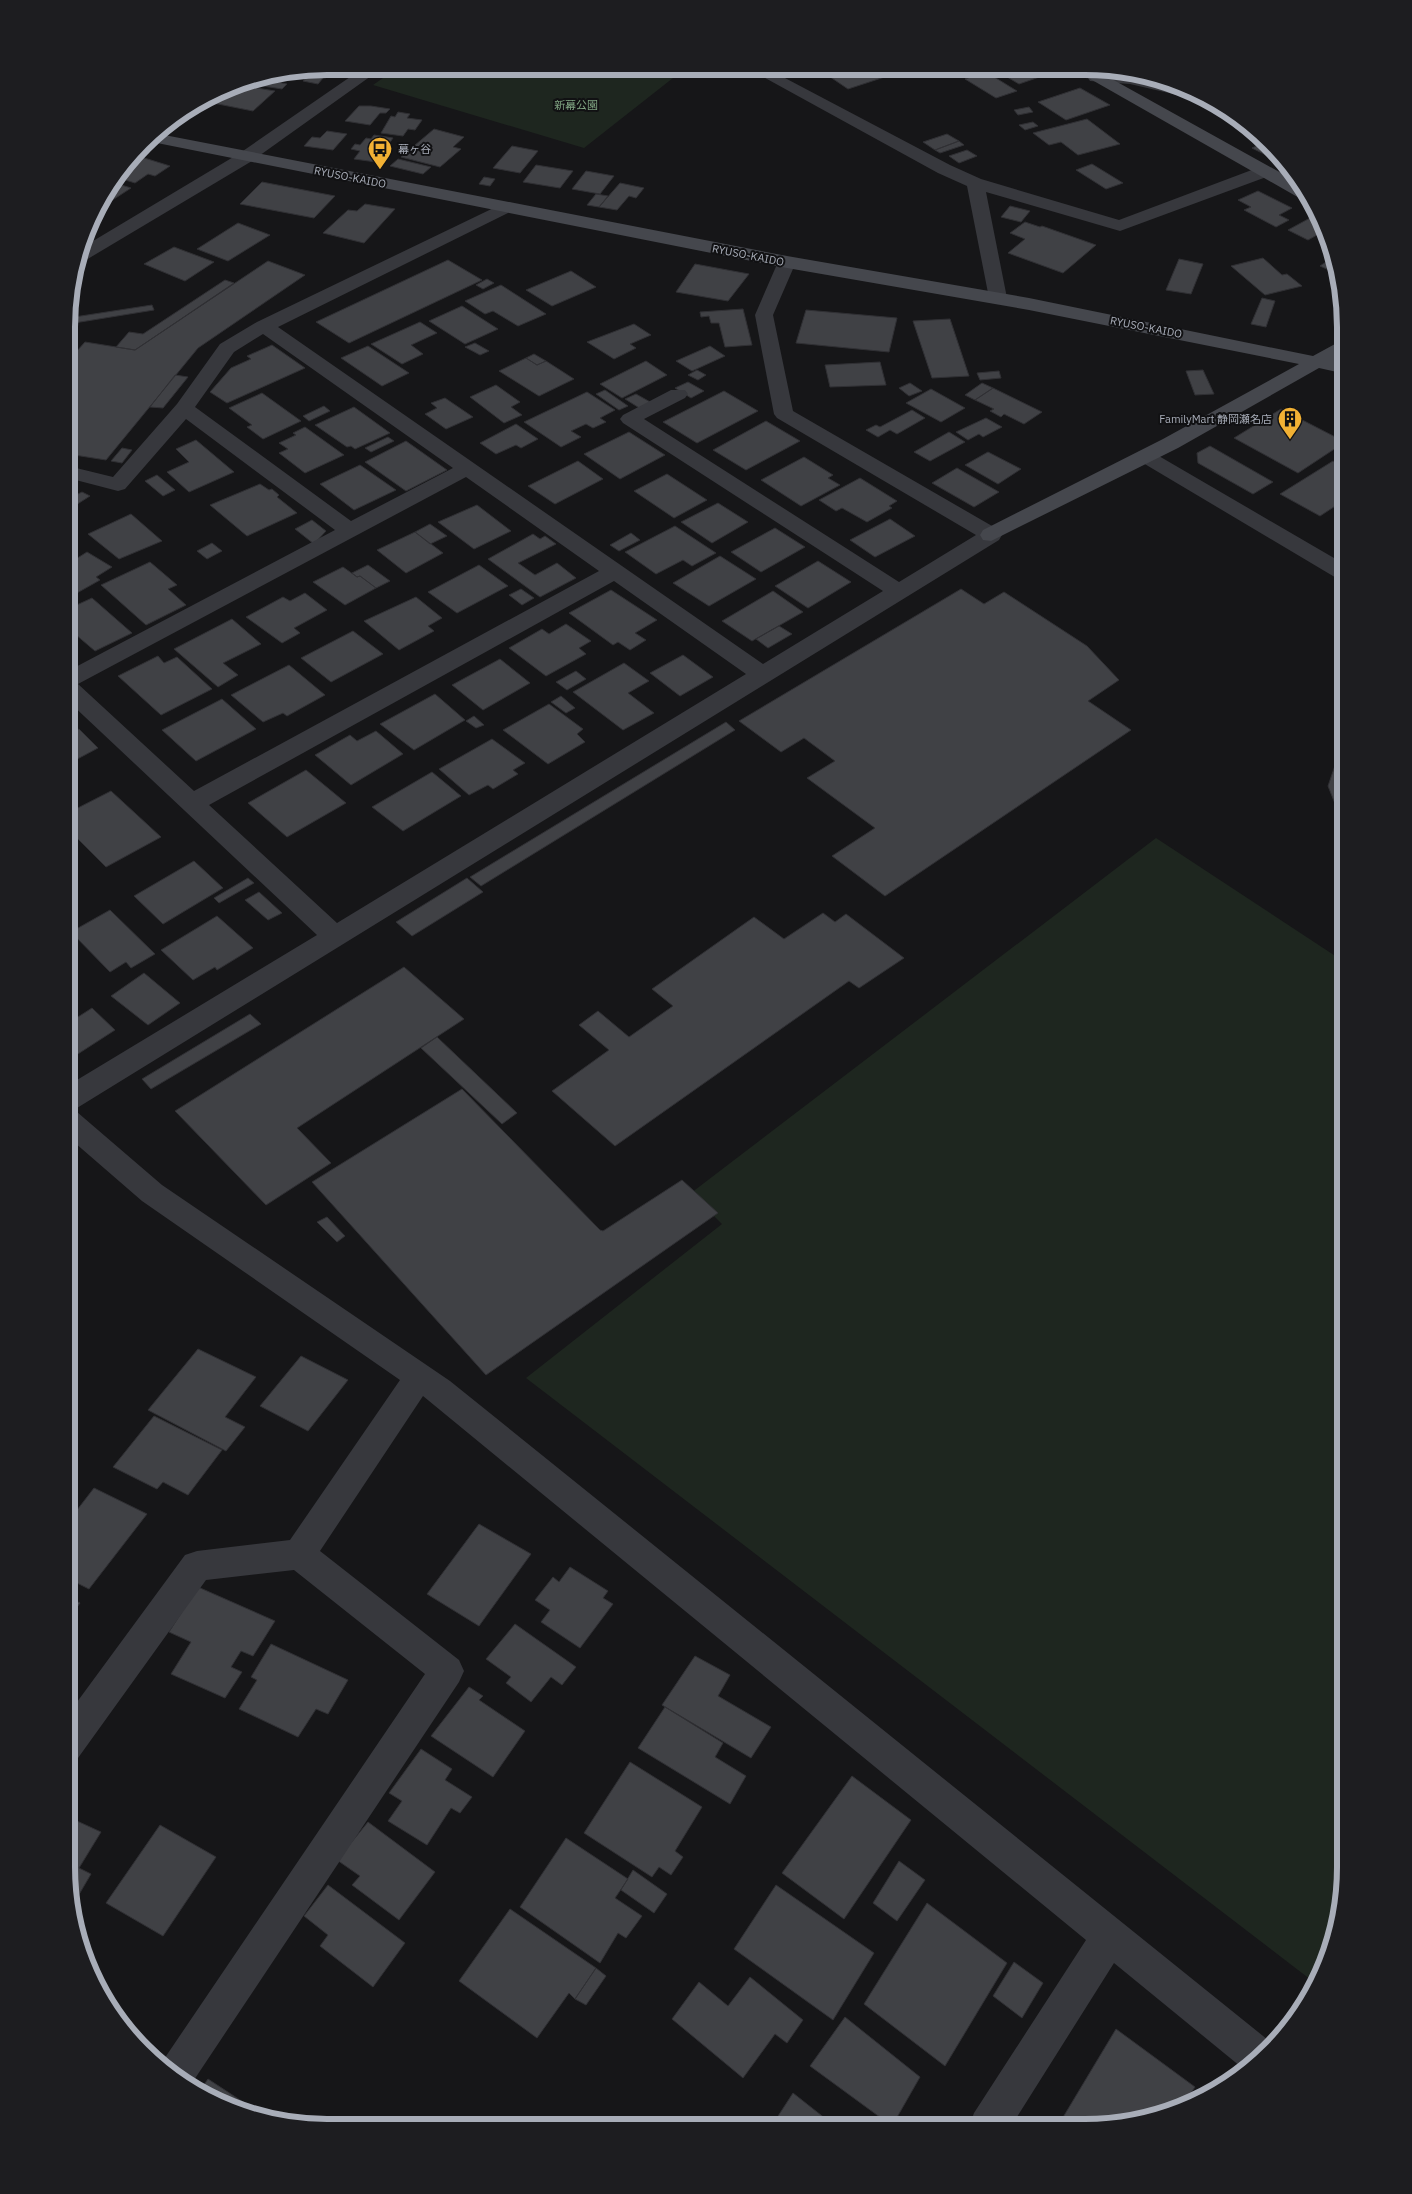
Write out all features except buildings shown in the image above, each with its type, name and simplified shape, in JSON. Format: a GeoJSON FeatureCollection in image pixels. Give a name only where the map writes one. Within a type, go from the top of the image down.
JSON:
{"type":"FeatureCollection","features":[{"type":"Feature","properties":{"kind":"main road"},"geometry":{"type":"LineString","coordinates":[[1091,75],[1295,189]]}},
{"type":"Feature","properties":{"kind":"main road","name":"RYUSO-KAIDO"},"geometry":{"type":"LineString","coordinates":[[160,139],[787,262],[998,298],[1337,366]]}},
{"type":"Feature","properties":{"kind":"main road"},"geometry":{"type":"LineString","coordinates":[[991,535],[1145,456],[1337,350]]}},
{"type":"Feature","properties":{"kind":"street"},"geometry":{"type":"LineString","coordinates":[[86,252],[246,156],[364,75]]}},
{"type":"Feature","properties":{"kind":"street"},"geometry":{"type":"LineString","coordinates":[[766,75],[944,169],[975,183],[1120,226],[1263,172]]}},
{"type":"Feature","properties":{"kind":"street"},"geometry":{"type":"LineString","coordinates":[[1096,78],[1123,78]]}},
{"type":"Feature","properties":{"kind":"street"},"geometry":{"type":"LineString","coordinates":[[975,183],[998,298]]}},
{"type":"Feature","properties":{"kind":"street"},"geometry":{"type":"LineString","coordinates":[[75,474],[118,485],[184,408],[227,348],[264,326],[506,207]]}},
{"type":"Feature","properties":{"kind":"street"},"geometry":{"type":"LineString","coordinates":[[75,1095],[334,934],[991,535],[784,414],[764,315],[787,262]]}},
{"type":"Feature","properties":{"kind":"street"},"geometry":{"type":"LineString","coordinates":[[264,326],[466,470],[761,674]]}},
{"type":"Feature","properties":{"kind":"street"},"geometry":{"type":"LineString","coordinates":[[678,394],[630,419],[898,591]]}},
{"type":"Feature","properties":{"kind":"street"},"geometry":{"type":"LineString","coordinates":[[184,408],[350,531]]}},
{"type":"Feature","properties":{"kind":"street"},"geometry":{"type":"LineString","coordinates":[[1145,456],[1337,569]]}},
{"type":"Feature","properties":{"kind":"street"},"geometry":{"type":"LineString","coordinates":[[75,676],[466,470]]}},
{"type":"Feature","properties":{"kind":"street"},"geometry":{"type":"LineString","coordinates":[[192,803],[614,572]]}},
{"type":"Feature","properties":{"kind":"street"},"geometry":{"type":"LineString","coordinates":[[75,694],[334,934]]}},
{"type":"Feature","properties":{"kind":"street"},"geometry":{"type":"LineString","coordinates":[[75,1127],[152,1193],[420,1376],[455,1402],[1254,2053]]}},
{"type":"Feature","properties":{"kind":"street"},"geometry":{"type":"LineString","coordinates":[[299,1554],[420,1376]]}},
{"type":"Feature","properties":{"kind":"street"},"geometry":{"type":"LineString","coordinates":[[75,1734],[197,1566],[299,1554],[447,1671],[179,2070]]}},
{"type":"Feature","properties":{"kind":"street"},"geometry":{"type":"LineString","coordinates":[[994,2119],[1110,1936]]}},
{"type":"Feature","properties":{"kind":"green space","name":"新幕公園"},"geometry":{"type":"Polygon","coordinates":[[[387,75],[677,75],[584,148],[373,85],[387,75]]]}},
{"type":"Feature","properties":{"kind":"green space"},"geometry":{"type":"Polygon","coordinates":[[[1156,838],[1337,957],[1337,1867],[1332,1916],[1324,1948],[1310,1979],[526,1378],[722,1224],[691,1193],[1156,838]]]}},
{"type":"Feature","properties":{"kind":"place","name":"幕ヶ谷"},"geometry":{"type":"Point","coordinates":[380,170]}},
{"type":"Feature","properties":{"kind":"place","name":"FamilyMart 静岡瀬名店"},"geometry":{"type":"Point","coordinates":[1290,440]}}]}
